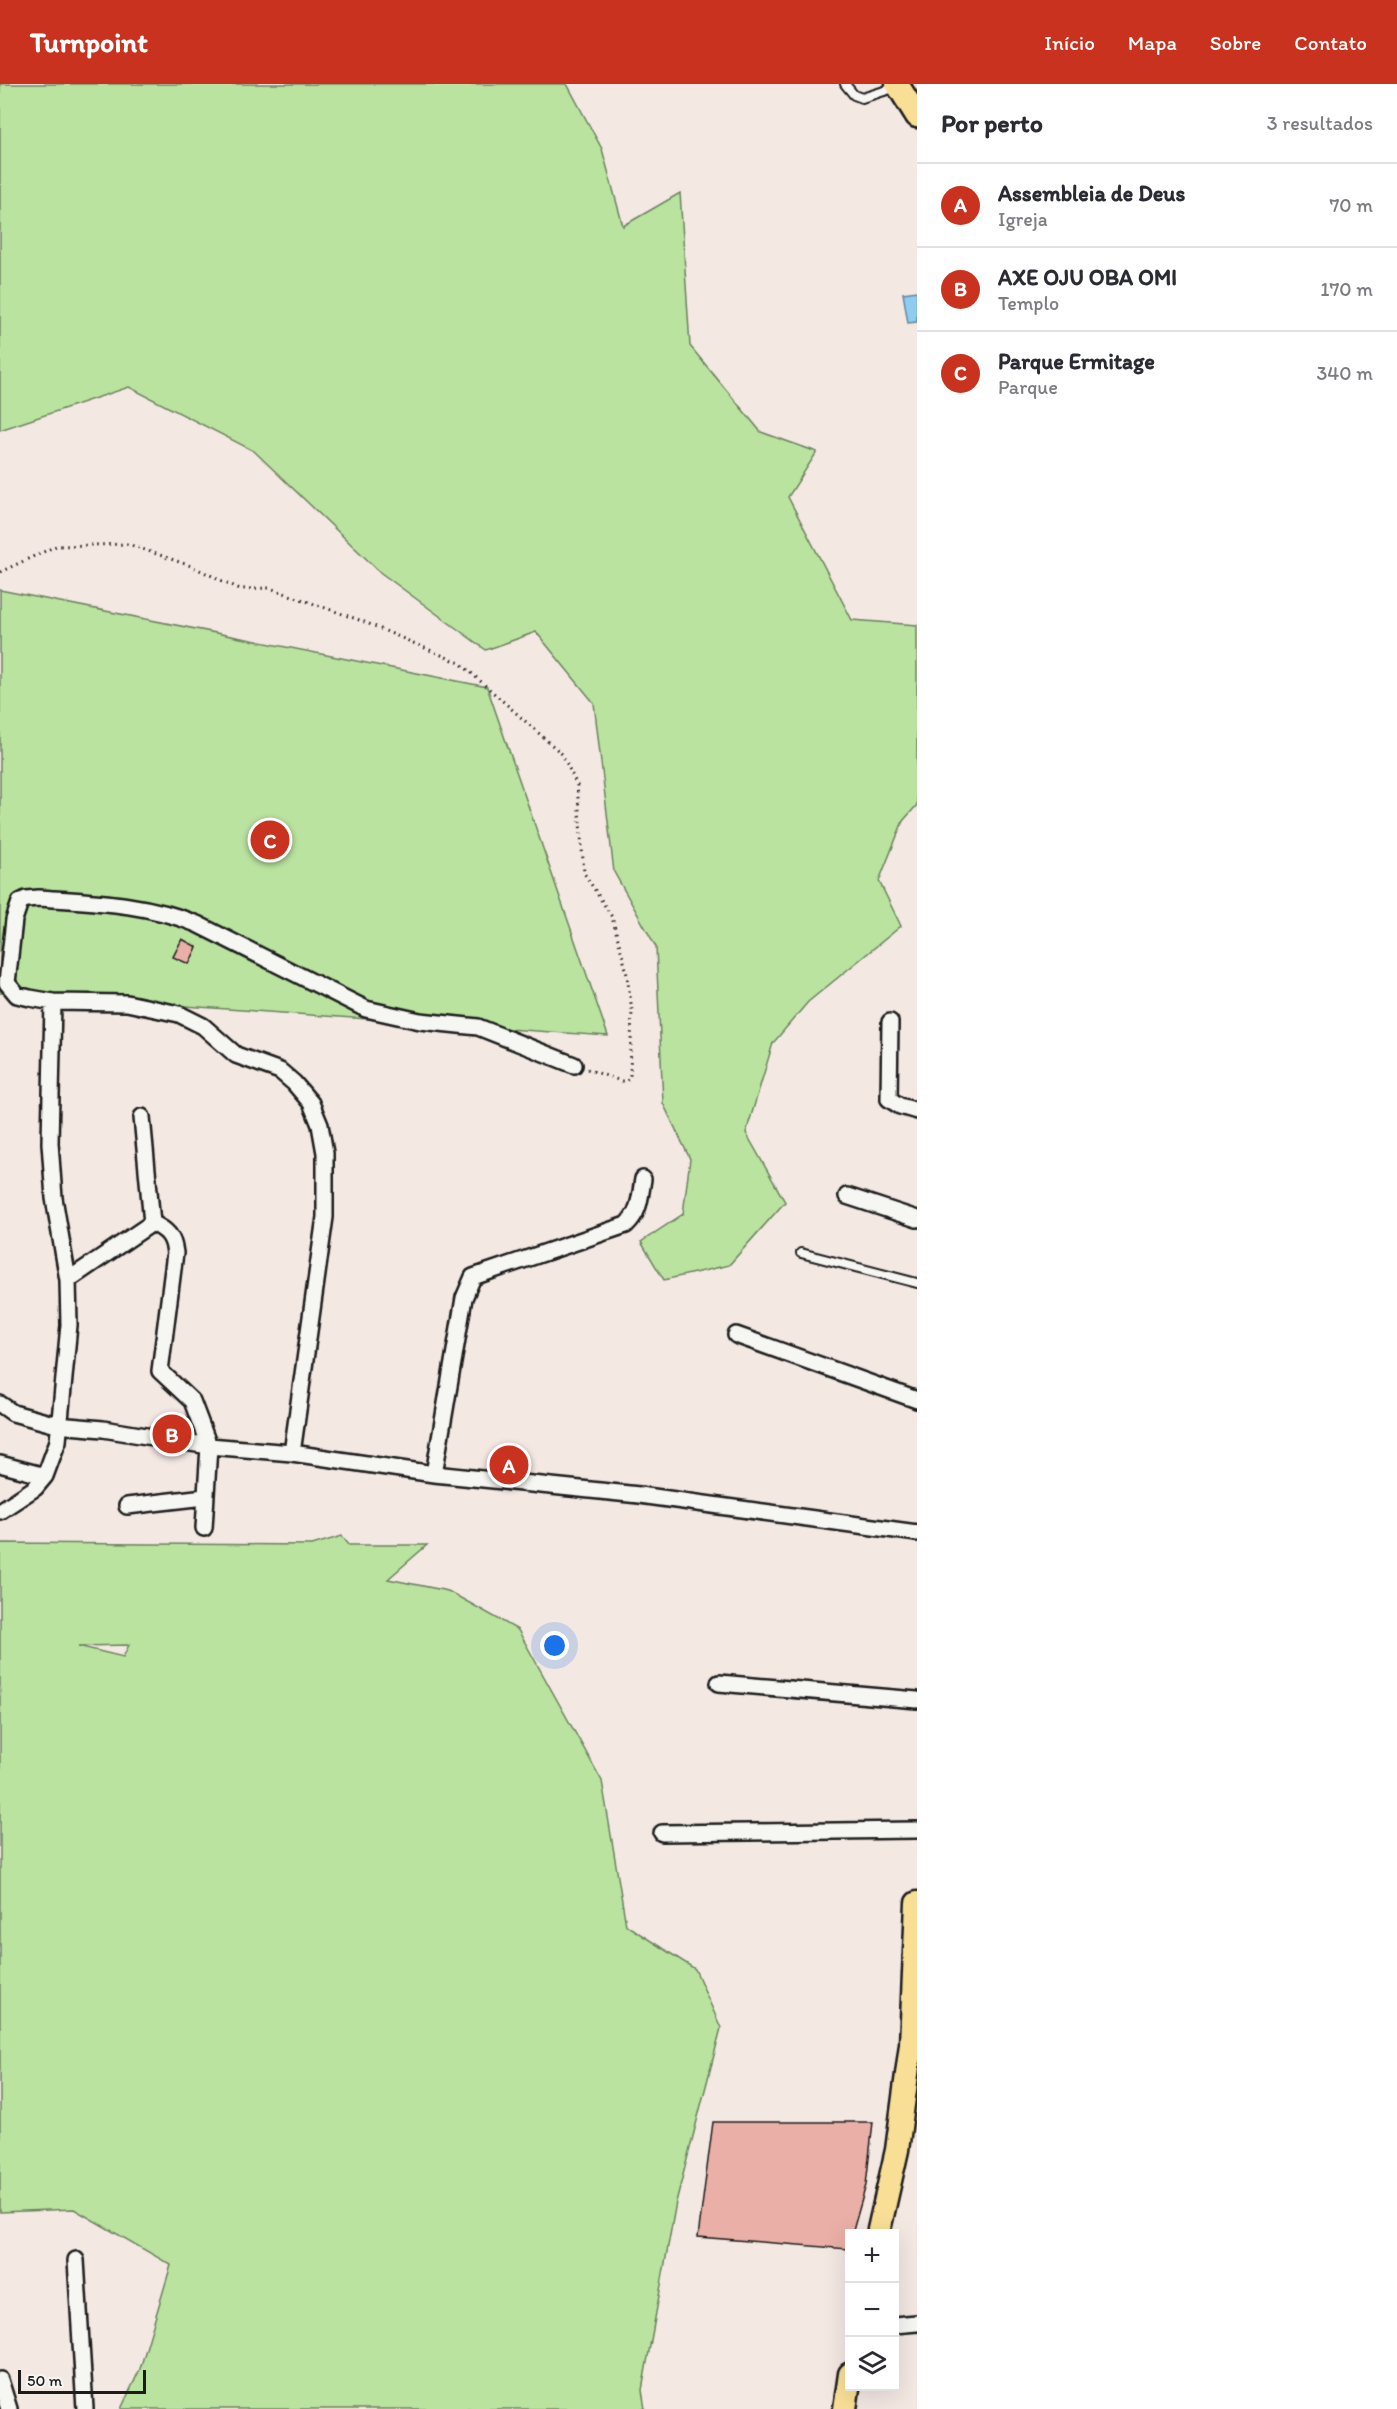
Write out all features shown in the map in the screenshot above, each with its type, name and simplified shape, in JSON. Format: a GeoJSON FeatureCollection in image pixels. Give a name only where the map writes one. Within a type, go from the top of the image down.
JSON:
{"type":"FeatureCollection","features":[{"type":"Feature","properties":{"kind":"main road"},"geometry":{"type":"LineString","coordinates":[[898,85],[917,116]]}},
{"type":"Feature","properties":{"kind":"main road"},"geometry":{"type":"LineString","coordinates":[[879,2229],[897,2150],[911,2044],[915,2008],[917,1902]]}},
{"type":"Feature","properties":{"kind":"main road"},"geometry":{"type":"LineString","coordinates":[[845,2409],[847,2391]]}},
{"type":"Feature","properties":{"kind":"street"},"geometry":{"type":"LineString","coordinates":[[292,1453],[325,1217],[325,1154],[316,1113],[294,1083],[280,1071],[236,1055],[203,1026],[179,1014],[127,1003],[53,1002],[18,995],[3,986],[14,920],[20,902],[39,898],[124,904],[162,911],[197,924],[366,1009],[420,1021],[478,1027],[574,1065]]}},
{"type":"Feature","properties":{"kind":"street"},"geometry":{"type":"LineString","coordinates":[[0,1510],[35,1488],[45,1476],[56,1451],[69,1325],[68,1280],[54,1198],[50,1143],[53,1002]]}},
{"type":"Feature","properties":{"kind":"street"},"geometry":{"type":"LineString","coordinates":[[890,1022],[889,1098],[900,1106],[917,1111]]}},
{"type":"Feature","properties":{"kind":"street"},"geometry":{"type":"LineString","coordinates":[[141,1117],[152,1223]]}},
{"type":"Feature","properties":{"kind":"street"},"geometry":{"type":"LineString","coordinates":[[434,1474],[464,1298],[473,1277],[626,1225],[634,1217],[639,1204],[643,1179]]}},
{"type":"Feature","properties":{"kind":"street"},"geometry":{"type":"LineString","coordinates":[[847,1196],[917,1219]]}},
{"type":"Feature","properties":{"kind":"street"},"geometry":{"type":"LineString","coordinates":[[68,1280],[152,1223]]}},
{"type":"Feature","properties":{"kind":"street"},"geometry":{"type":"LineString","coordinates":[[152,1223],[170,1233],[174,1241],[160,1371],[192,1401],[209,1446],[204,1528]]}},
{"type":"Feature","properties":{"kind":"street"},"geometry":{"type":"LineString","coordinates":[[736,1335],[917,1400]]}},
{"type":"Feature","properties":{"kind":"street"},"geometry":{"type":"LineString","coordinates":[[0,1404],[13,1413],[57,1425],[103,1429],[209,1446],[292,1453],[434,1474],[639,1495],[917,1533]]}},
{"type":"Feature","properties":{"kind":"street"},"geometry":{"type":"LineString","coordinates":[[0,1464],[45,1476]]}},
{"type":"Feature","properties":{"kind":"street"},"geometry":{"type":"LineString","coordinates":[[127,1506],[205,1497]]}},
{"type":"Feature","properties":{"kind":"street"},"geometry":{"type":"LineString","coordinates":[[719,1683],[917,1700]]}},
{"type":"Feature","properties":{"kind":"street"},"geometry":{"type":"LineString","coordinates":[[662,1833],[917,1830]]}},
{"type":"Feature","properties":{"kind":"street"},"geometry":{"type":"LineString","coordinates":[[76,2260],[85,2409]]}},
{"type":"Feature","properties":{"kind":"street"},"geometry":{"type":"LineString","coordinates":[[0,2380],[9,2409]]}},
{"type":"Feature","properties":{"kind":"lane"},"geometry":{"type":"LineString","coordinates":[[845,84],[854,95],[862,98],[898,85]]}},
{"type":"Feature","properties":{"kind":"lane"},"geometry":{"type":"LineString","coordinates":[[801,1252],[917,1283]]}},
{"type":"Feature","properties":{"kind":"path"},"geometry":{"type":"LineString","coordinates":[[0,572],[56,546],[128,544],[191,566],[240,588],[270,588],[352,617],[460,663],[562,754],[577,784],[584,873],[612,917],[626,969],[632,1010],[630,1076],[627,1081],[574,1065]]}},
{"type":"Feature","properties":{"kind":"green space"},"geometry":{"type":"Polygon","coordinates":[[[0,84],[567,84],[602,149],[623,226],[680,193],[690,346],[761,432],[817,452],[788,497],[852,620],[917,625],[917,805],[903,821],[879,881],[901,926],[808,1002],[773,1043],[746,1133],[785,1202],[729,1265],[664,1280],[641,1242],[683,1214],[690,1159],[663,1103],[656,947],[614,872],[594,703],[536,632],[486,650],[381,573],[254,451],[129,387],[0,430],[0,84]]]}},
{"type":"Feature","properties":{"kind":"green space"},"geometry":{"type":"Polygon","coordinates":[[[0,590],[487,687],[608,1036],[0,993],[0,590]]]}},
{"type":"Feature","properties":{"kind":"green space"},"geometry":{"type":"Polygon","coordinates":[[[342,1536],[349,1545],[427,1545],[388,1579],[448,1591],[518,1630],[602,1781],[626,1925],[695,1969],[721,2028],[676,2202],[642,2390],[645,2409],[121,2409],[140,2369],[171,2265],[74,2209],[0,2212],[0,1543],[312,1545],[342,1536]],[[129,1645],[78,1646],[123,1657],[129,1645]]]}},
{"type":"Feature","properties":{"kind":"water"},"geometry":{"type":"Polygon","coordinates":[[[917,291],[917,322],[908,323],[903,293],[917,291]]]}},
{"type":"Feature","properties":{"kind":"building"},"geometry":{"type":"Polygon","coordinates":[[[182,939],[197,947],[189,964],[173,957],[182,939]]]}},
{"type":"Feature","properties":{"kind":"building"},"geometry":{"type":"Polygon","coordinates":[[[713,2122],[873,2122],[866,2185],[853,2229],[845,2229],[845,2249],[698,2237],[713,2122]]]}},
{"type":"Feature","properties":{"kind":"place","name":"Parque Ermitage"},"geometry":{"type":"Point","coordinates":[270,840]}},
{"type":"Feature","properties":{"kind":"place","name":"AXE OJU OBA OMI"},"geometry":{"type":"Point","coordinates":[172,1434]}},
{"type":"Feature","properties":{"kind":"place","name":"Assembleia de Deus"},"geometry":{"type":"Point","coordinates":[509,1465]}}]}
